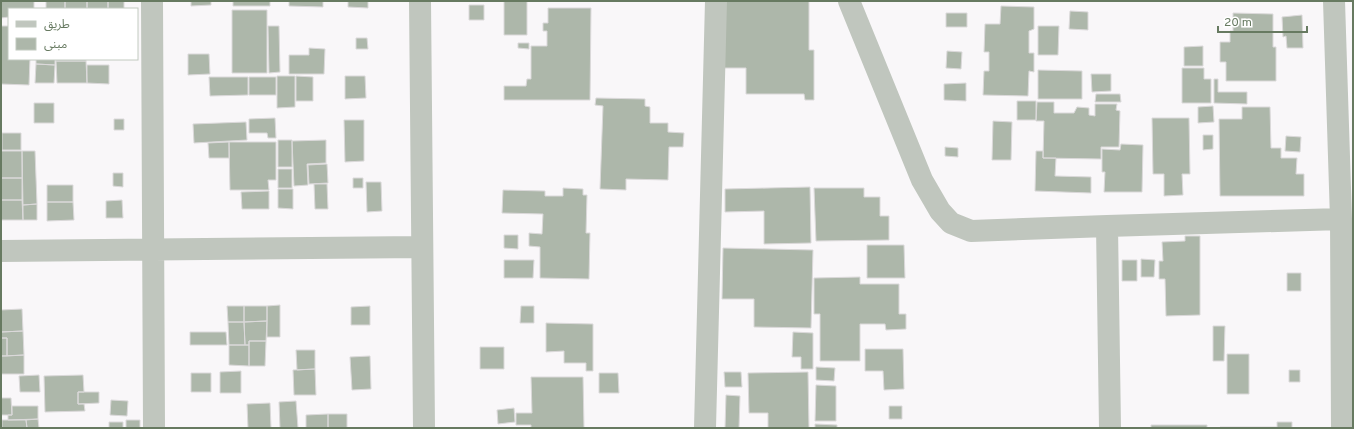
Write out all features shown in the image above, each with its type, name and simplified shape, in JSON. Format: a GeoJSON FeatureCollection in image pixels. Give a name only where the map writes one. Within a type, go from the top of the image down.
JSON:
{"type":"FeatureCollection","features":[{"type":"Feature","properties":{"kind":"street"},"geometry":{"type":"LineString","coordinates":[[152,1],[154,428]]}},
{"type":"Feature","properties":{"kind":"street"},"geometry":{"type":"LineString","coordinates":[[420,1],[424,428]]}},
{"type":"Feature","properties":{"kind":"street"},"geometry":{"type":"LineString","coordinates":[[705,428],[716,1]]}},
{"type":"Feature","properties":{"kind":"street"},"geometry":{"type":"LineString","coordinates":[[849,1],[922,180],[940,210],[951,223],[971,231],[1341,219]]}},
{"type":"Feature","properties":{"kind":"street"},"geometry":{"type":"LineString","coordinates":[[1334,1],[1341,219],[1342,428]]}},
{"type":"Feature","properties":{"kind":"street"},"geometry":{"type":"LineString","coordinates":[[1107,226],[1110,428]]}},
{"type":"Feature","properties":{"kind":"street"},"geometry":{"type":"LineString","coordinates":[[1,251],[422,247]]}},
{"type":"Feature","properties":{"kind":"building"},"geometry":{"type":"Polygon","coordinates":[[[1,1],[34,1],[34,8],[8,8],[8,17],[1,18],[1,1]]]}},
{"type":"Feature","properties":{"kind":"building"},"geometry":{"type":"Polygon","coordinates":[[[46,1],[65,1],[65,8],[46,8],[46,1]]]}},
{"type":"Feature","properties":{"kind":"building"},"geometry":{"type":"Polygon","coordinates":[[[65,1],[87,1],[87,8],[65,8],[65,1]]]}},
{"type":"Feature","properties":{"kind":"building"},"geometry":{"type":"Polygon","coordinates":[[[87,1],[108,1],[108,8],[87,8],[87,1]]]}},
{"type":"Feature","properties":{"kind":"building"},"geometry":{"type":"Polygon","coordinates":[[[108,1],[124,1],[124,8],[108,8],[108,1]]]}},
{"type":"Feature","properties":{"kind":"building"},"geometry":{"type":"Polygon","coordinates":[[[191,1],[211,1],[211,5],[191,6],[191,1]]]}},
{"type":"Feature","properties":{"kind":"building"},"geometry":{"type":"Polygon","coordinates":[[[233,1],[270,1],[270,6],[233,6],[233,1]]]}},
{"type":"Feature","properties":{"kind":"building"},"geometry":{"type":"Polygon","coordinates":[[[289,1],[323,1],[323,7],[289,6],[289,1]]]}},
{"type":"Feature","properties":{"kind":"building"},"geometry":{"type":"Polygon","coordinates":[[[348,1],[368,1],[368,8],[348,7],[348,1]]]}},
{"type":"Feature","properties":{"kind":"building"},"geometry":{"type":"Polygon","coordinates":[[[504,1],[527,1],[527,35],[504,35],[504,1]]]}},
{"type":"Feature","properties":{"kind":"building"},"geometry":{"type":"Polygon","coordinates":[[[722,1],[809,1],[809,50],[814,50],[814,100],[805,100],[804,94],[746,94],[746,68],[722,68],[722,1]]]}},
{"type":"Feature","properties":{"kind":"building"},"geometry":{"type":"Polygon","coordinates":[[[469,5],[484,5],[484,20],[469,20],[469,5]]]}},
{"type":"Feature","properties":{"kind":"building"},"geometry":{"type":"Polygon","coordinates":[[[1001,6],[1034,7],[1034,29],[1029,31],[1029,53],[1034,53],[1034,72],[1029,71],[1028,96],[983,95],[984,71],[989,71],[989,52],[984,52],[985,24],[1000,24],[1001,6]]]}},
{"type":"Feature","properties":{"kind":"building"},"geometry":{"type":"Polygon","coordinates":[[[548,8],[591,8],[590,100],[504,100],[504,86],[526,86],[527,79],[531,79],[531,46],[547,46],[547,31],[543,31],[543,23],[548,23],[548,8]]]}},
{"type":"Feature","properties":{"kind":"building"},"geometry":{"type":"Polygon","coordinates":[[[232,10],[267,10],[267,73],[232,73],[232,10]]]}},
{"type":"Feature","properties":{"kind":"building"},"geometry":{"type":"Polygon","coordinates":[[[1070,11],[1088,12],[1088,30],[1069,29],[1070,11]]]}},
{"type":"Feature","properties":{"kind":"building"},"geometry":{"type":"Polygon","coordinates":[[[946,13],[967,13],[967,27],[946,27],[946,13]]]}},
{"type":"Feature","properties":{"kind":"building"},"geometry":{"type":"Polygon","coordinates":[[[1233,13],[1273,14],[1273,47],[1276,47],[1276,81],[1226,81],[1226,62],[1220,62],[1220,42],[1230,42],[1230,31],[1233,31],[1233,13]]]}},
{"type":"Feature","properties":{"kind":"building"},"geometry":{"type":"Polygon","coordinates":[[[1302,15],[1303,48],[1287,48],[1286,36],[1283,37],[1282,17],[1302,15]]]}},
{"type":"Feature","properties":{"kind":"building"},"geometry":{"type":"Polygon","coordinates":[[[1,26],[8,26],[8,60],[30,60],[29,85],[1,84],[1,26]]]}},
{"type":"Feature","properties":{"kind":"building"},"geometry":{"type":"Polygon","coordinates":[[[268,26],[279,26],[280,72],[269,73],[268,26]]]}},
{"type":"Feature","properties":{"kind":"building"},"geometry":{"type":"Polygon","coordinates":[[[1038,26],[1059,26],[1058,55],[1038,55],[1038,26]]]}},
{"type":"Feature","properties":{"kind":"building"},"geometry":{"type":"Polygon","coordinates":[[[356,38],[367,38],[368,49],[356,49],[356,38]]]}},
{"type":"Feature","properties":{"kind":"building"},"geometry":{"type":"Polygon","coordinates":[[[518,43],[529,43],[529,49],[518,48],[518,43]]]}},
{"type":"Feature","properties":{"kind":"building"},"geometry":{"type":"Polygon","coordinates":[[[1203,46],[1203,66],[1184,66],[1184,47],[1203,46]]]}},
{"type":"Feature","properties":{"kind":"building"},"geometry":{"type":"Polygon","coordinates":[[[309,48],[325,49],[324,74],[289,74],[289,55],[309,55],[309,48]]]}},
{"type":"Feature","properties":{"kind":"building"},"geometry":{"type":"Polygon","coordinates":[[[947,51],[962,52],[961,69],[946,68],[947,51]]]}},
{"type":"Feature","properties":{"kind":"building"},"geometry":{"type":"Polygon","coordinates":[[[188,54],[209,54],[210,74],[188,75],[188,54]]]}},
{"type":"Feature","properties":{"kind":"building"},"geometry":{"type":"Polygon","coordinates":[[[36,60],[55,60],[55,65],[36,64],[36,60]]]}},
{"type":"Feature","properties":{"kind":"building"},"geometry":{"type":"Polygon","coordinates":[[[56,60],[86,60],[86,61],[56,60]]]}},
{"type":"Feature","properties":{"kind":"building"},"geometry":{"type":"Polygon","coordinates":[[[56,61],[86,61],[87,83],[57,83],[56,61]]]}},
{"type":"Feature","properties":{"kind":"building"},"geometry":{"type":"Polygon","coordinates":[[[36,64],[55,65],[54,83],[35,83],[36,64]]]}},
{"type":"Feature","properties":{"kind":"building"},"geometry":{"type":"Polygon","coordinates":[[[87,65],[109,65],[109,84],[87,83],[87,65]]]}},
{"type":"Feature","properties":{"kind":"building"},"geometry":{"type":"Polygon","coordinates":[[[1182,68],[1204,68],[1204,79],[1211,79],[1211,103],[1182,103],[1182,68]]]}},
{"type":"Feature","properties":{"kind":"building"},"geometry":{"type":"Polygon","coordinates":[[[1038,70],[1082,71],[1082,99],[1038,99],[1038,70]]]}},
{"type":"Feature","properties":{"kind":"building"},"geometry":{"type":"Polygon","coordinates":[[[1091,74],[1111,74],[1111,91],[1092,92],[1091,74]]]}},
{"type":"Feature","properties":{"kind":"building"},"geometry":{"type":"Polygon","coordinates":[[[277,76],[295,76],[295,107],[277,108],[277,76]]]}},
{"type":"Feature","properties":{"kind":"building"},"geometry":{"type":"Polygon","coordinates":[[[296,76],[313,77],[313,101],[296,101],[296,76]]]}},
{"type":"Feature","properties":{"kind":"building"},"geometry":{"type":"Polygon","coordinates":[[[345,76],[365,76],[366,98],[345,99],[345,76]]]}},
{"type":"Feature","properties":{"kind":"building"},"geometry":{"type":"Polygon","coordinates":[[[209,77],[248,77],[248,95],[210,96],[209,77]]]}},
{"type":"Feature","properties":{"kind":"building"},"geometry":{"type":"Polygon","coordinates":[[[249,77],[276,77],[276,95],[249,95],[249,77]]]}},
{"type":"Feature","properties":{"kind":"building"},"geometry":{"type":"Polygon","coordinates":[[[1214,79],[1218,79],[1218,92],[1247,92],[1247,104],[1214,103],[1214,79]]]}},
{"type":"Feature","properties":{"kind":"building"},"geometry":{"type":"Polygon","coordinates":[[[966,83],[966,101],[944,100],[944,84],[966,83]]]}},
{"type":"Feature","properties":{"kind":"building"},"geometry":{"type":"Polygon","coordinates":[[[1096,94],[1120,94],[1121,102],[1095,102],[1096,94]]]}},
{"type":"Feature","properties":{"kind":"building"},"geometry":{"type":"Polygon","coordinates":[[[596,98],[645,99],[645,106],[650,107],[650,123],[668,123],[668,132],[684,133],[683,147],[669,147],[668,180],[626,179],[626,190],[600,189],[603,106],[595,105],[596,98]]]}},
{"type":"Feature","properties":{"kind":"building"},"geometry":{"type":"Polygon","coordinates":[[[1017,101],[1036,101],[1036,120],[1017,120],[1017,101]]]}},
{"type":"Feature","properties":{"kind":"building"},"geometry":{"type":"Polygon","coordinates":[[[1037,102],[1054,102],[1054,113],[1074,113],[1077,107],[1089,108],[1089,115],[1095,116],[1095,104],[1117,104],[1116,110],[1120,111],[1119,147],[1101,147],[1101,159],[1043,158],[1044,121],[1036,121],[1037,102]]]}},
{"type":"Feature","properties":{"kind":"building"},"geometry":{"type":"Polygon","coordinates":[[[34,103],[54,103],[54,123],[34,123],[34,103]]]}},
{"type":"Feature","properties":{"kind":"building"},"geometry":{"type":"Polygon","coordinates":[[[1213,106],[1214,122],[1198,123],[1198,107],[1213,106]]]}},
{"type":"Feature","properties":{"kind":"building"},"geometry":{"type":"Polygon","coordinates":[[[1242,107],[1270,107],[1271,148],[1281,148],[1281,158],[1297,158],[1296,174],[1304,174],[1304,196],[1220,196],[1219,119],[1242,119],[1242,107]]]}},
{"type":"Feature","properties":{"kind":"building"},"geometry":{"type":"Polygon","coordinates":[[[275,118],[276,138],[268,138],[267,133],[249,133],[249,119],[275,118]]]}},
{"type":"Feature","properties":{"kind":"building"},"geometry":{"type":"Polygon","coordinates":[[[1152,118],[1189,118],[1190,174],[1182,174],[1183,195],[1164,196],[1164,174],[1153,174],[1152,118]]]}},
{"type":"Feature","properties":{"kind":"building"},"geometry":{"type":"Polygon","coordinates":[[[114,119],[124,119],[124,130],[114,130],[114,119]]]}},
{"type":"Feature","properties":{"kind":"building"},"geometry":{"type":"Polygon","coordinates":[[[344,120],[364,120],[364,161],[345,162],[344,120]]]}},
{"type":"Feature","properties":{"kind":"building"},"geometry":{"type":"Polygon","coordinates":[[[993,121],[1012,122],[1011,160],[992,160],[993,121]]]}},
{"type":"Feature","properties":{"kind":"building"},"geometry":{"type":"Polygon","coordinates":[[[246,122],[247,140],[194,143],[193,124],[246,122]]]}},
{"type":"Feature","properties":{"kind":"building"},"geometry":{"type":"Polygon","coordinates":[[[2,133],[21,133],[21,150],[2,150],[2,133]]]}},
{"type":"Feature","properties":{"kind":"building"},"geometry":{"type":"Polygon","coordinates":[[[1203,135],[1213,135],[1213,149],[1203,150],[1203,135]]]}},
{"type":"Feature","properties":{"kind":"building"},"geometry":{"type":"Polygon","coordinates":[[[1286,136],[1301,137],[1300,152],[1285,151],[1286,136]]]}},
{"type":"Feature","properties":{"kind":"building"},"geometry":{"type":"Polygon","coordinates":[[[278,140],[292,140],[292,167],[278,167],[278,140]]]}},
{"type":"Feature","properties":{"kind":"building"},"geometry":{"type":"Polygon","coordinates":[[[326,140],[326,163],[307,164],[308,185],[294,186],[292,141],[326,140]]]}},
{"type":"Feature","properties":{"kind":"building"},"geometry":{"type":"Polygon","coordinates":[[[229,142],[276,142],[276,180],[268,180],[269,190],[230,190],[229,142]]]}},
{"type":"Feature","properties":{"kind":"building"},"geometry":{"type":"Polygon","coordinates":[[[229,142],[229,158],[209,158],[208,143],[229,142]]]}},
{"type":"Feature","properties":{"kind":"building"},"geometry":{"type":"Polygon","coordinates":[[[1121,144],[1143,145],[1142,192],[1104,192],[1105,172],[1102,172],[1102,149],[1120,150],[1121,144]]]}},
{"type":"Feature","properties":{"kind":"building"},"geometry":{"type":"Polygon","coordinates":[[[945,147],[958,148],[958,157],[945,156],[945,147]]]}},
{"type":"Feature","properties":{"kind":"building"},"geometry":{"type":"Polygon","coordinates":[[[1,151],[22,151],[22,178],[1,178],[1,151]]]}},
{"type":"Feature","properties":{"kind":"building"},"geometry":{"type":"Polygon","coordinates":[[[22,151],[35,151],[37,204],[23,205],[22,151]]]}},
{"type":"Feature","properties":{"kind":"building"},"geometry":{"type":"Polygon","coordinates":[[[1036,151],[1043,151],[1043,158],[1056,158],[1055,176],[1091,177],[1091,193],[1035,191],[1036,151]]]}},
{"type":"Feature","properties":{"kind":"building"},"geometry":{"type":"Polygon","coordinates":[[[327,164],[328,183],[309,184],[308,165],[327,164]]]}},
{"type":"Feature","properties":{"kind":"building"},"geometry":{"type":"Polygon","coordinates":[[[278,169],[292,169],[292,188],[278,188],[278,169]]]}},
{"type":"Feature","properties":{"kind":"building"},"geometry":{"type":"Polygon","coordinates":[[[113,173],[123,173],[123,187],[113,186],[113,173]]]}},
{"type":"Feature","properties":{"kind":"building"},"geometry":{"type":"Polygon","coordinates":[[[1,178],[22,178],[22,200],[1,200],[1,178]]]}},
{"type":"Feature","properties":{"kind":"building"},"geometry":{"type":"Polygon","coordinates":[[[353,178],[363,178],[363,188],[353,188],[353,178]]]}},
{"type":"Feature","properties":{"kind":"building"},"geometry":{"type":"Polygon","coordinates":[[[366,182],[381,182],[382,211],[367,212],[366,182]]]}},
{"type":"Feature","properties":{"kind":"building"},"geometry":{"type":"Polygon","coordinates":[[[314,184],[327,184],[328,209],[315,209],[314,184]]]}},
{"type":"Feature","properties":{"kind":"building"},"geometry":{"type":"Polygon","coordinates":[[[47,185],[73,185],[73,202],[47,202],[47,185]]]}},
{"type":"Feature","properties":{"kind":"building"},"geometry":{"type":"Polygon","coordinates":[[[810,187],[811,243],[764,244],[764,211],[725,212],[725,189],[810,187]]]}},
{"type":"Feature","properties":{"kind":"building"},"geometry":{"type":"Polygon","coordinates":[[[563,188],[583,189],[583,195],[587,195],[586,233],[590,233],[589,279],[540,278],[540,247],[529,246],[529,233],[542,234],[543,214],[502,213],[503,190],[545,191],[545,196],[563,196],[563,188]]]}},
{"type":"Feature","properties":{"kind":"building"},"geometry":{"type":"Polygon","coordinates":[[[814,188],[864,188],[864,197],[880,197],[880,216],[889,216],[889,240],[816,241],[814,188]]]}},
{"type":"Feature","properties":{"kind":"building"},"geometry":{"type":"Polygon","coordinates":[[[278,189],[293,189],[293,209],[278,208],[278,189]]]}},
{"type":"Feature","properties":{"kind":"building"},"geometry":{"type":"Polygon","coordinates":[[[269,191],[269,209],[242,209],[241,192],[269,191]]]}},
{"type":"Feature","properties":{"kind":"building"},"geometry":{"type":"Polygon","coordinates":[[[1,200],[22,200],[23,220],[1,220],[1,200]]]}},
{"type":"Feature","properties":{"kind":"building"},"geometry":{"type":"Polygon","coordinates":[[[122,200],[123,218],[106,218],[106,201],[122,200]]]}},
{"type":"Feature","properties":{"kind":"building"},"geometry":{"type":"Polygon","coordinates":[[[47,202],[73,202],[74,220],[47,221],[47,202]]]}},
{"type":"Feature","properties":{"kind":"building"},"geometry":{"type":"Polygon","coordinates":[[[37,204],[37,220],[23,220],[23,205],[37,204]]]}},
{"type":"Feature","properties":{"kind":"building"},"geometry":{"type":"Polygon","coordinates":[[[504,235],[518,235],[518,249],[504,248],[504,235]]]}},
{"type":"Feature","properties":{"kind":"building"},"geometry":{"type":"Polygon","coordinates":[[[1185,236],[1200,236],[1200,315],[1166,316],[1165,279],[1159,279],[1159,261],[1163,261],[1162,242],[1185,241],[1185,236]]]}},
{"type":"Feature","properties":{"kind":"building"},"geometry":{"type":"Polygon","coordinates":[[[867,245],[904,245],[905,278],[867,278],[867,245]]]}},
{"type":"Feature","properties":{"kind":"building"},"geometry":{"type":"Polygon","coordinates":[[[723,248],[813,250],[811,328],[754,327],[754,299],[722,299],[723,248]]]}},
{"type":"Feature","properties":{"kind":"building"},"geometry":{"type":"Polygon","coordinates":[[[1141,259],[1155,260],[1154,277],[1141,277],[1141,259]]]}},
{"type":"Feature","properties":{"kind":"building"},"geometry":{"type":"Polygon","coordinates":[[[504,260],[534,260],[533,278],[504,278],[504,260]]]}},
{"type":"Feature","properties":{"kind":"building"},"geometry":{"type":"Polygon","coordinates":[[[1122,260],[1137,260],[1137,281],[1122,281],[1122,260]]]}},
{"type":"Feature","properties":{"kind":"building"},"geometry":{"type":"Polygon","coordinates":[[[1287,273],[1301,273],[1301,291],[1287,291],[1287,273]]]}},
{"type":"Feature","properties":{"kind":"building"},"geometry":{"type":"Polygon","coordinates":[[[860,277],[860,284],[899,284],[899,314],[906,314],[906,329],[886,330],[885,324],[860,324],[860,361],[820,361],[820,314],[814,314],[814,278],[860,277]]]}},
{"type":"Feature","properties":{"kind":"building"},"geometry":{"type":"Polygon","coordinates":[[[280,305],[280,337],[267,337],[267,306],[280,305]]]}},
{"type":"Feature","properties":{"kind":"building"},"geometry":{"type":"Polygon","coordinates":[[[227,306],[244,306],[244,322],[228,322],[227,306]]]}},
{"type":"Feature","properties":{"kind":"building"},"geometry":{"type":"Polygon","coordinates":[[[244,306],[267,306],[267,321],[244,322],[244,306]]]}},
{"type":"Feature","properties":{"kind":"building"},"geometry":{"type":"Polygon","coordinates":[[[370,306],[370,325],[351,325],[351,307],[370,306]]]}},
{"type":"Feature","properties":{"kind":"building"},"geometry":{"type":"Polygon","coordinates":[[[521,306],[534,306],[534,323],[520,323],[521,306]]]}},
{"type":"Feature","properties":{"kind":"building"},"geometry":{"type":"Polygon","coordinates":[[[22,309],[23,331],[1,332],[1,310],[22,309]]]}},
{"type":"Feature","properties":{"kind":"building"},"geometry":{"type":"Polygon","coordinates":[[[267,321],[266,341],[249,341],[249,345],[245,345],[244,322],[267,321]]]}},
{"type":"Feature","properties":{"kind":"building"},"geometry":{"type":"Polygon","coordinates":[[[228,322],[244,322],[245,345],[229,345],[228,322]]]}},
{"type":"Feature","properties":{"kind":"building"},"geometry":{"type":"Polygon","coordinates":[[[546,323],[593,324],[593,371],[586,371],[586,363],[564,363],[564,351],[546,352],[546,323]]]}},
{"type":"Feature","properties":{"kind":"building"},"geometry":{"type":"Polygon","coordinates":[[[1213,326],[1225,326],[1224,361],[1213,361],[1213,326]]]}},
{"type":"Feature","properties":{"kind":"building"},"geometry":{"type":"Polygon","coordinates":[[[23,331],[24,355],[7,356],[7,338],[1,338],[1,332],[23,331]]]}},
{"type":"Feature","properties":{"kind":"building"},"geometry":{"type":"Polygon","coordinates":[[[190,332],[226,332],[227,345],[190,345],[190,332]]]}},
{"type":"Feature","properties":{"kind":"building"},"geometry":{"type":"Polygon","coordinates":[[[793,332],[813,333],[813,369],[801,369],[801,357],[792,357],[793,332]]]}},
{"type":"Feature","properties":{"kind":"building"},"geometry":{"type":"Polygon","coordinates":[[[1,338],[7,338],[7,356],[1,356],[1,338]]]}},
{"type":"Feature","properties":{"kind":"building"},"geometry":{"type":"Polygon","coordinates":[[[249,341],[266,341],[265,366],[249,366],[249,341]]]}},
{"type":"Feature","properties":{"kind":"building"},"geometry":{"type":"Polygon","coordinates":[[[229,345],[249,345],[249,366],[229,365],[229,345]]]}},
{"type":"Feature","properties":{"kind":"building"},"geometry":{"type":"Polygon","coordinates":[[[480,347],[504,347],[504,369],[480,369],[480,347]]]}},
{"type":"Feature","properties":{"kind":"building"},"geometry":{"type":"Polygon","coordinates":[[[865,349],[903,349],[904,389],[884,390],[883,371],[865,371],[865,349]]]}},
{"type":"Feature","properties":{"kind":"building"},"geometry":{"type":"Polygon","coordinates":[[[296,350],[315,350],[315,369],[297,370],[296,350]]]}},
{"type":"Feature","properties":{"kind":"building"},"geometry":{"type":"Polygon","coordinates":[[[1227,354],[1249,354],[1249,394],[1227,394],[1227,354]]]}},
{"type":"Feature","properties":{"kind":"building"},"geometry":{"type":"Polygon","coordinates":[[[24,355],[24,374],[1,374],[1,356],[24,355]]]}},
{"type":"Feature","properties":{"kind":"building"},"geometry":{"type":"Polygon","coordinates":[[[370,356],[371,389],[352,390],[350,357],[370,356]]]}},
{"type":"Feature","properties":{"kind":"building"},"geometry":{"type":"Polygon","coordinates":[[[816,367],[835,368],[834,381],[816,380],[816,367]]]}},
{"type":"Feature","properties":{"kind":"building"},"geometry":{"type":"Polygon","coordinates":[[[315,369],[316,395],[294,395],[293,370],[315,369]]]}},
{"type":"Feature","properties":{"kind":"building"},"geometry":{"type":"Polygon","coordinates":[[[1289,370],[1300,370],[1300,382],[1289,382],[1289,370]]]}},
{"type":"Feature","properties":{"kind":"building"},"geometry":{"type":"Polygon","coordinates":[[[241,371],[241,393],[220,393],[220,372],[241,371]]]}},
{"type":"Feature","properties":{"kind":"building"},"geometry":{"type":"Polygon","coordinates":[[[724,372],[741,372],[742,387],[725,387],[724,372]]]}},
{"type":"Feature","properties":{"kind":"building"},"geometry":{"type":"Polygon","coordinates":[[[808,372],[809,428],[768,428],[768,413],[749,413],[748,373],[808,372]]]}},
{"type":"Feature","properties":{"kind":"building"},"geometry":{"type":"Polygon","coordinates":[[[191,373],[211,373],[211,392],[191,392],[191,373]]]}},
{"type":"Feature","properties":{"kind":"building"},"geometry":{"type":"Polygon","coordinates":[[[599,373],[618,373],[619,393],[599,393],[599,373]]]}},
{"type":"Feature","properties":{"kind":"building"},"geometry":{"type":"Polygon","coordinates":[[[39,375],[40,392],[20,392],[19,376],[39,375]]]}},
{"type":"Feature","properties":{"kind":"building"},"geometry":{"type":"Polygon","coordinates":[[[83,375],[84,392],[78,392],[78,404],[84,404],[85,411],[45,412],[44,376],[83,375]]]}},
{"type":"Feature","properties":{"kind":"building"},"geometry":{"type":"Polygon","coordinates":[[[531,377],[583,377],[584,428],[531,428],[531,425],[516,425],[516,413],[532,413],[531,377]]]}},
{"type":"Feature","properties":{"kind":"building"},"geometry":{"type":"Polygon","coordinates":[[[816,385],[836,386],[836,421],[815,421],[816,385]]]}},
{"type":"Feature","properties":{"kind":"building"},"geometry":{"type":"Polygon","coordinates":[[[78,392],[99,392],[99,403],[78,404],[78,392]]]}},
{"type":"Feature","properties":{"kind":"building"},"geometry":{"type":"Polygon","coordinates":[[[726,395],[740,396],[739,428],[725,428],[726,395]]]}},
{"type":"Feature","properties":{"kind":"building"},"geometry":{"type":"Polygon","coordinates":[[[1,398],[11,398],[12,415],[1,415],[1,398]]]}},
{"type":"Feature","properties":{"kind":"building"},"geometry":{"type":"Polygon","coordinates":[[[111,400],[128,401],[127,416],[110,415],[111,400]]]}},
{"type":"Feature","properties":{"kind":"building"},"geometry":{"type":"Polygon","coordinates":[[[296,401],[298,428],[280,428],[279,402],[296,401]]]}},
{"type":"Feature","properties":{"kind":"building"},"geometry":{"type":"Polygon","coordinates":[[[270,403],[271,428],[248,428],[247,404],[270,403]]]}},
{"type":"Feature","properties":{"kind":"building"},"geometry":{"type":"Polygon","coordinates":[[[12,406],[38,406],[38,419],[8,420],[8,415],[12,415],[12,406]]]}},
{"type":"Feature","properties":{"kind":"building"},"geometry":{"type":"Polygon","coordinates":[[[889,406],[902,406],[902,419],[889,419],[889,406]]]}},
{"type":"Feature","properties":{"kind":"building"},"geometry":{"type":"Polygon","coordinates":[[[514,408],[515,422],[498,424],[497,410],[514,408]]]}},
{"type":"Feature","properties":{"kind":"building"},"geometry":{"type":"Polygon","coordinates":[[[328,414],[328,428],[306,428],[306,415],[328,414]]]}},
{"type":"Feature","properties":{"kind":"building"},"geometry":{"type":"Polygon","coordinates":[[[328,414],[347,414],[347,428],[328,428],[328,414]]]}},
{"type":"Feature","properties":{"kind":"building"},"geometry":{"type":"Polygon","coordinates":[[[38,419],[39,428],[27,428],[26,420],[38,419]]]}},
{"type":"Feature","properties":{"kind":"building"},"geometry":{"type":"Polygon","coordinates":[[[2,420],[26,420],[27,428],[2,428],[2,420]]]}},
{"type":"Feature","properties":{"kind":"building"},"geometry":{"type":"Polygon","coordinates":[[[126,420],[140,420],[140,428],[126,428],[126,420]]]}},
{"type":"Feature","properties":{"kind":"building"},"geometry":{"type":"Polygon","coordinates":[[[109,422],[123,422],[123,428],[109,428],[109,422]]]}},
{"type":"Feature","properties":{"kind":"building"},"geometry":{"type":"Polygon","coordinates":[[[1277,422],[1292,422],[1292,428],[1220,428],[1277,427],[1277,422]]]}},
{"type":"Feature","properties":{"kind":"building"},"geometry":{"type":"Polygon","coordinates":[[[815,424],[837,425],[837,428],[815,428],[815,424]]]}},
{"type":"Feature","properties":{"kind":"building"},"geometry":{"type":"Polygon","coordinates":[[[1151,425],[1207,425],[1207,428],[1151,428],[1151,425]]]}}]}
